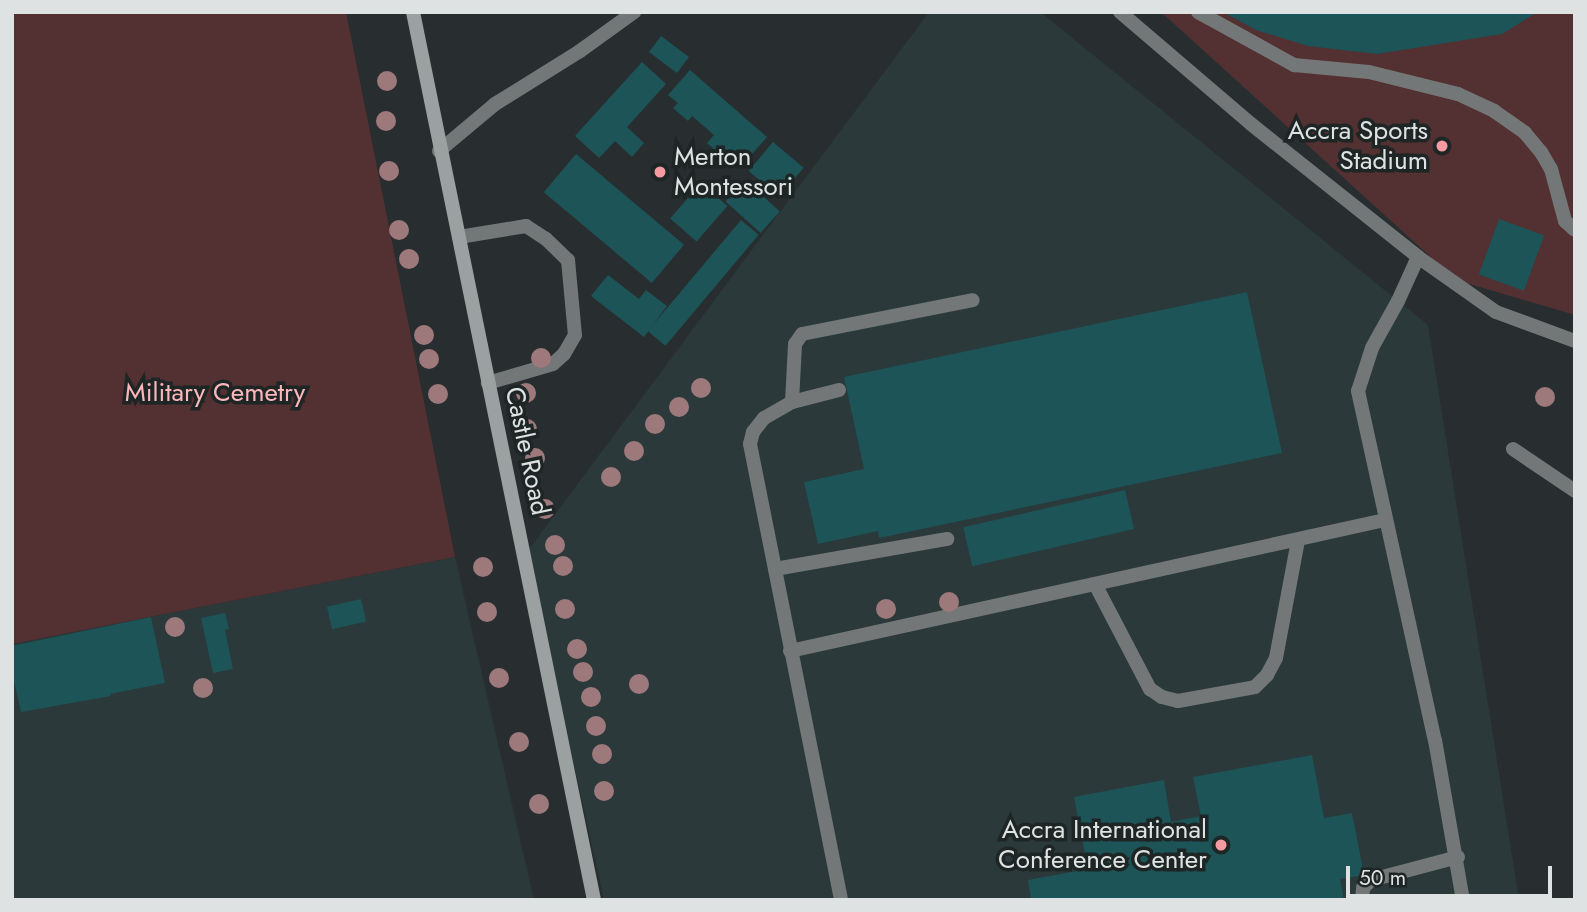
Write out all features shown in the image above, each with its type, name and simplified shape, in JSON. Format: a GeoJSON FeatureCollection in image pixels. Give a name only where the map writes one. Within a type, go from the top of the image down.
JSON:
{"type":"FeatureCollection","features":[{"type":"Feature","properties":{"kind":"main road","name":"Castle Road"},"geometry":{"type":"LineString","coordinates":[[413,12],[439,151],[459,237],[594,900]]}},
{"type":"Feature","properties":{"kind":"lane"},"geometry":{"type":"LineString","coordinates":[[439,151],[495,104],[580,51],[634,12]]}},
{"type":"Feature","properties":{"kind":"lane"},"geometry":{"type":"LineString","coordinates":[[1120,12],[1251,124],[1418,257],[1496,312],[1575,341]]}},
{"type":"Feature","properties":{"kind":"lane"},"geometry":{"type":"LineString","coordinates":[[1198,12],[1294,65],[1369,72],[1458,94],[1494,111],[1525,133],[1541,152],[1550,169],[1565,221],[1575,230]]}},
{"type":"Feature","properties":{"kind":"lane"},"geometry":{"type":"LineString","coordinates":[[459,237],[526,226],[568,260],[575,335],[564,354],[554,364],[488,383]]}},
{"type":"Feature","properties":{"kind":"lane"},"geometry":{"type":"LineString","coordinates":[[1418,257],[1372,348],[1358,391],[1435,740],[1464,900]]}},
{"type":"Feature","properties":{"kind":"lane"},"geometry":{"type":"LineString","coordinates":[[792,402],[795,344],[802,334],[973,300]]}},
{"type":"Feature","properties":{"kind":"lane"},"geometry":{"type":"LineString","coordinates":[[839,390],[792,402],[764,418],[753,432],[751,444],[841,900]]}},
{"type":"Feature","properties":{"kind":"lane"},"geometry":{"type":"LineString","coordinates":[[1513,449],[1575,491]]}},
{"type":"Feature","properties":{"kind":"lane"},"geometry":{"type":"LineString","coordinates":[[790,650],[1385,520]]}},
{"type":"Feature","properties":{"kind":"lane"},"geometry":{"type":"LineString","coordinates":[[775,569],[947,539]]}},
{"type":"Feature","properties":{"kind":"lane"},"geometry":{"type":"LineString","coordinates":[[1095,584],[1150,689],[1162,697],[1178,701],[1255,687],[1267,675],[1276,658],[1298,540]]}},
{"type":"Feature","properties":{"kind":"lane"},"geometry":{"type":"LineString","coordinates":[[1362,900],[1363,887],[1371,880],[1458,857]]}},
{"type":"Feature","properties":{"kind":"shaded area"},"geometry":{"type":"Polygon","coordinates":[[[929,12],[1040,12],[1428,325],[1519,900],[604,900],[527,552],[929,12]]]}},
{"type":"Feature","properties":{"kind":"shaded area"},"geometry":{"type":"Polygon","coordinates":[[[455,557],[534,900],[12,900],[12,644],[455,557]]]}},
{"type":"Feature","properties":{"kind":"green space","name":"Military Cemetry"},"geometry":{"type":"Polygon","coordinates":[[[12,12],[346,12],[455,557],[12,644],[12,12]]]}},
{"type":"Feature","properties":{"kind":"green space","name":"Accra Sports Stadium"},"geometry":{"type":"Polygon","coordinates":[[[1161,12],[1575,12],[1575,315],[1456,280],[1161,12]]]}},
{"type":"Feature","properties":{"kind":"building"},"geometry":{"type":"Polygon","coordinates":[[[1223,12],[1538,12],[1502,34],[1377,54],[1308,46],[1256,30],[1223,12]]]}},
{"type":"Feature","properties":{"kind":"building"},"geometry":{"type":"Polygon","coordinates":[[[661,36],[689,57],[677,73],[649,52],[661,36]]]}},
{"type":"Feature","properties":{"kind":"building"},"geometry":{"type":"Polygon","coordinates":[[[642,62],[666,84],[627,127],[644,143],[632,157],[615,141],[599,158],[575,136],[642,62]]]}},
{"type":"Feature","properties":{"kind":"building"},"geometry":{"type":"Polygon","coordinates":[[[690,70],[767,137],[744,163],[729,149],[723,157],[707,143],[714,135],[692,116],[688,121],[673,108],[678,103],[668,95],[690,70]]]}},
{"type":"Feature","properties":{"kind":"building"},"geometry":{"type":"Polygon","coordinates":[[[773,142],[804,168],[779,197],[749,171],[773,142]]]}},
{"type":"Feature","properties":{"kind":"building"},"geometry":{"type":"Polygon","coordinates":[[[576,154],[684,245],[652,283],[544,192],[576,154]]]}},
{"type":"Feature","properties":{"kind":"building"},"geometry":{"type":"Polygon","coordinates":[[[745,180],[780,211],[761,233],[726,202],[745,180]]]}},
{"type":"Feature","properties":{"kind":"building"},"geometry":{"type":"Polygon","coordinates":[[[701,183],[727,206],[697,241],[670,218],[701,183]]]}},
{"type":"Feature","properties":{"kind":"building"},"geometry":{"type":"Polygon","coordinates":[[[1499,219],[1544,235],[1524,291],[1479,274],[1499,219]]]}},
{"type":"Feature","properties":{"kind":"building"},"geometry":{"type":"Polygon","coordinates":[[[741,220],[759,235],[665,346],[648,331],[741,220]]]}},
{"type":"Feature","properties":{"kind":"building"},"geometry":{"type":"Polygon","coordinates":[[[608,275],[639,299],[646,290],[667,306],[644,337],[591,296],[608,275]]]}},
{"type":"Feature","properties":{"kind":"building"},"geometry":{"type":"Polygon","coordinates":[[[1247,292],[1282,453],[879,538],[878,531],[818,544],[804,482],[864,469],[844,377],[1247,292]]]}},
{"type":"Feature","properties":{"kind":"building"},"geometry":{"type":"Polygon","coordinates":[[[1125,490],[1134,529],[972,566],[963,527],[1125,490]]]}},
{"type":"Feature","properties":{"kind":"building"},"geometry":{"type":"Polygon","coordinates":[[[361,599],[366,621],[332,629],[327,607],[361,599]]]}},
{"type":"Feature","properties":{"kind":"building"},"geometry":{"type":"Polygon","coordinates":[[[225,613],[229,629],[225,630],[233,669],[213,673],[201,618],[225,613]]]}},
{"type":"Feature","properties":{"kind":"building"},"geometry":{"type":"Polygon","coordinates":[[[151,617],[165,683],[21,712],[12,672],[12,646],[151,617]]]}},
{"type":"Feature","properties":{"kind":"building","name":"Accra International Conference Center"},"geometry":{"type":"Polygon","coordinates":[[[1312,755],[1324,818],[1352,813],[1364,875],[1340,879],[1344,900],[1031,900],[1028,880],[1088,869],[1074,797],[1164,780],[1171,822],[1201,816],[1193,777],[1312,755]]]}},
{"type":"Feature","properties":{"kind":"place","name":"Accra Sports Stadium"},"geometry":{"type":"Point","coordinates":[1442,146]}},
{"type":"Feature","properties":{"kind":"place","name":"Merton Montessori"},"geometry":{"type":"Point","coordinates":[660,172]}},
{"type":"Feature","properties":{"kind":"place","name":"Accra International Conference Center"},"geometry":{"type":"Point","coordinates":[1221,845]}}]}
